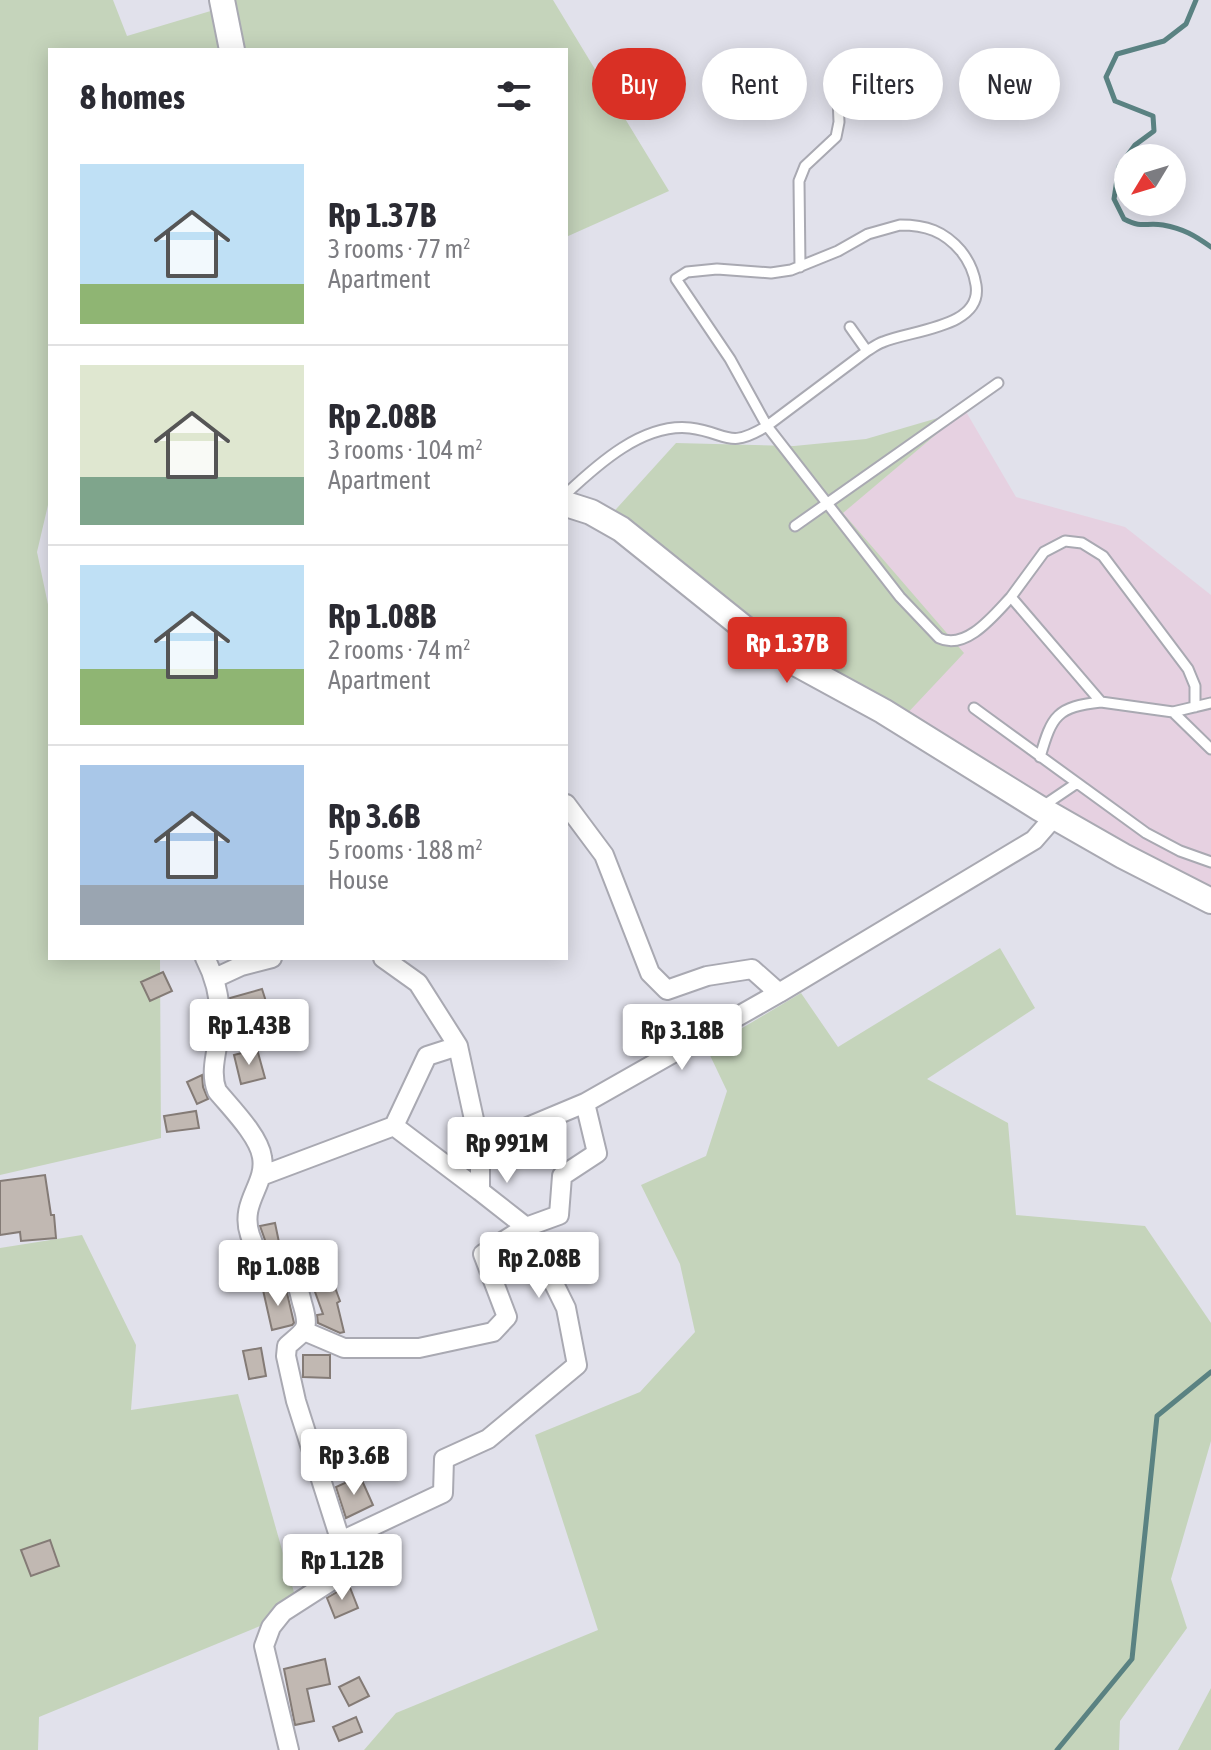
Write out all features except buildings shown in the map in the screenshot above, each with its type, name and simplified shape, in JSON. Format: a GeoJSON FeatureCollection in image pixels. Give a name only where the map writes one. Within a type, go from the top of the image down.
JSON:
{"type":"FeatureCollection","features":[{"type":"Feature","properties":{"kind":"street"},"geometry":{"type":"LineString","coordinates":[[222,0],[232,48]]}},
{"type":"Feature","properties":{"kind":"street"},"geometry":{"type":"LineString","coordinates":[[568,505],[591,512],[621,529],[743,627],[795,663],[883,711],[1123,856],[1211,901]]}},
{"type":"Feature","properties":{"kind":"street"},"geometry":{"type":"LineString","coordinates":[[568,807],[604,855],[650,973],[667,990],[707,976],[752,969],[779,993]]}},
{"type":"Feature","properties":{"kind":"street"},"geometry":{"type":"LineString","coordinates":[[480,1147],[585,1103],[779,993],[1034,840],[1047,812]]}},
{"type":"Feature","properties":{"kind":"street"},"geometry":{"type":"LineString","coordinates":[[206,960],[215,978],[220,1025],[214,1083],[259,1147],[263,1160],[261,1176],[249,1203],[249,1233],[259,1255],[288,1275],[298,1287],[308,1322],[304,1331],[287,1346],[286,1356],[296,1401],[347,1561],[339,1576],[283,1612],[271,1627],[264,1646],[289,1750]]}},
{"type":"Feature","properties":{"kind":"street"},"geometry":{"type":"LineString","coordinates":[[215,978],[264,960]]}},
{"type":"Feature","properties":{"kind":"street"},"geometry":{"type":"LineString","coordinates":[[386,960],[418,983],[458,1046],[480,1147],[480,1191]]}},
{"type":"Feature","properties":{"kind":"street"},"geometry":{"type":"LineString","coordinates":[[261,1176],[394,1126],[427,1056],[458,1046]]}},
{"type":"Feature","properties":{"kind":"street"},"geometry":{"type":"LineString","coordinates":[[304,1331],[344,1348],[419,1348],[493,1332],[507,1317],[483,1254],[526,1227],[559,1215],[562,1176],[597,1153],[585,1103]]}},
{"type":"Feature","properties":{"kind":"street"},"geometry":{"type":"LineString","coordinates":[[341,1541],[443,1493],[444,1459],[488,1439],[577,1365],[566,1308],[526,1227],[394,1126]]}},
{"type":"Feature","properties":{"kind":"lane"},"geometry":{"type":"LineString","coordinates":[[800,267],[799,181],[805,166],[836,137],[839,120]]}},
{"type":"Feature","properties":{"kind":"lane"},"geometry":{"type":"LineString","coordinates":[[568,492],[596,465],[628,444],[666,428],[691,428],[732,440],[749,437],[767,426],[867,351],[884,341],[927,331],[968,311],[977,291],[974,274],[967,258],[953,241],[936,229],[900,225],[868,234],[800,267],[771,273],[717,269],[687,272],[676,279],[730,359],[767,426],[900,597],[939,638],[948,642],[962,639],[986,624],[1011,597],[1044,552],[1065,541],[1082,543],[1103,556],[1188,669],[1195,686],[1195,707]]}},
{"type":"Feature","properties":{"kind":"lane"},"geometry":{"type":"LineString","coordinates":[[850,327],[867,351]]}},
{"type":"Feature","properties":{"kind":"lane"},"geometry":{"type":"LineString","coordinates":[[795,526],[998,383]]}},
{"type":"Feature","properties":{"kind":"lane"},"geometry":{"type":"LineString","coordinates":[[1011,597],[1101,702]]}},
{"type":"Feature","properties":{"kind":"lane"},"geometry":{"type":"LineString","coordinates":[[1040,757],[1048,728],[1063,710],[1077,704],[1101,702],[1173,712],[1211,703]]}},
{"type":"Feature","properties":{"kind":"lane"},"geometry":{"type":"LineString","coordinates":[[974,708],[1146,833],[1180,851],[1211,862]]}},
{"type":"Feature","properties":{"kind":"lane"},"geometry":{"type":"LineString","coordinates":[[1173,712],[1211,749]]}},
{"type":"Feature","properties":{"kind":"lane"},"geometry":{"type":"LineString","coordinates":[[1047,812],[1077,783]]}},
{"type":"Feature","properties":{"kind":"shaded area"},"geometry":{"type":"Polygon","coordinates":[[[965,410],[1016,497],[1125,527],[1211,595],[1211,901],[902,719],[842,513],[965,410]]]}},
{"type":"Feature","properties":{"kind":"green space"},"geometry":{"type":"Polygon","coordinates":[[[0,0],[113,0],[127,36],[224,7],[232,0],[553,0],[592,64],[592,120],[626,120],[669,191],[568,236],[568,48],[48,48],[48,505],[37,552],[48,604],[48,960],[160,960],[161,1138],[0,1175],[0,0]]]}},
{"type":"Feature","properties":{"kind":"green space"},"geometry":{"type":"Polygon","coordinates":[[[965,410],[843,513],[964,653],[902,719],[745,633],[608,518],[676,443],[794,446],[866,439],[965,410]]]}},
{"type":"Feature","properties":{"kind":"green space"},"geometry":{"type":"Polygon","coordinates":[[[1000,948],[1035,1008],[927,1079],[1008,1123],[1016,1215],[1145,1226],[1211,1323],[1211,1441],[1171,1579],[1187,1628],[1120,1721],[1119,1750],[364,1750],[396,1713],[598,1630],[535,1435],[640,1392],[695,1332],[680,1264],[641,1185],[706,1156],[727,1091],[707,1049],[801,993],[838,1047],[1000,948]]]}},
{"type":"Feature","properties":{"kind":"green space"},"geometry":{"type":"Polygon","coordinates":[[[82,1235],[136,1345],[131,1410],[238,1394],[299,1610],[39,1717],[38,1750],[0,1750],[0,1248],[82,1235]]]}},
{"type":"Feature","properties":{"kind":"green space"},"geometry":{"type":"Polygon","coordinates":[[[1211,1688],[1211,1750],[1178,1750],[1211,1688]]]}},
{"type":"Feature","properties":{"kind":"waterway"},"geometry":{"type":"LineString","coordinates":[[1196,0],[1186,24],[1164,41],[1117,54],[1106,77],[1115,101],[1153,116],[1154,131],[1135,145],[1119,167],[1114,199],[1124,219],[1136,224],[1177,228],[1211,247]]}},
{"type":"Feature","properties":{"kind":"waterway"},"geometry":{"type":"LineString","coordinates":[[1057,1750],[1132,1659],[1157,1416],[1211,1372]]}}]}
